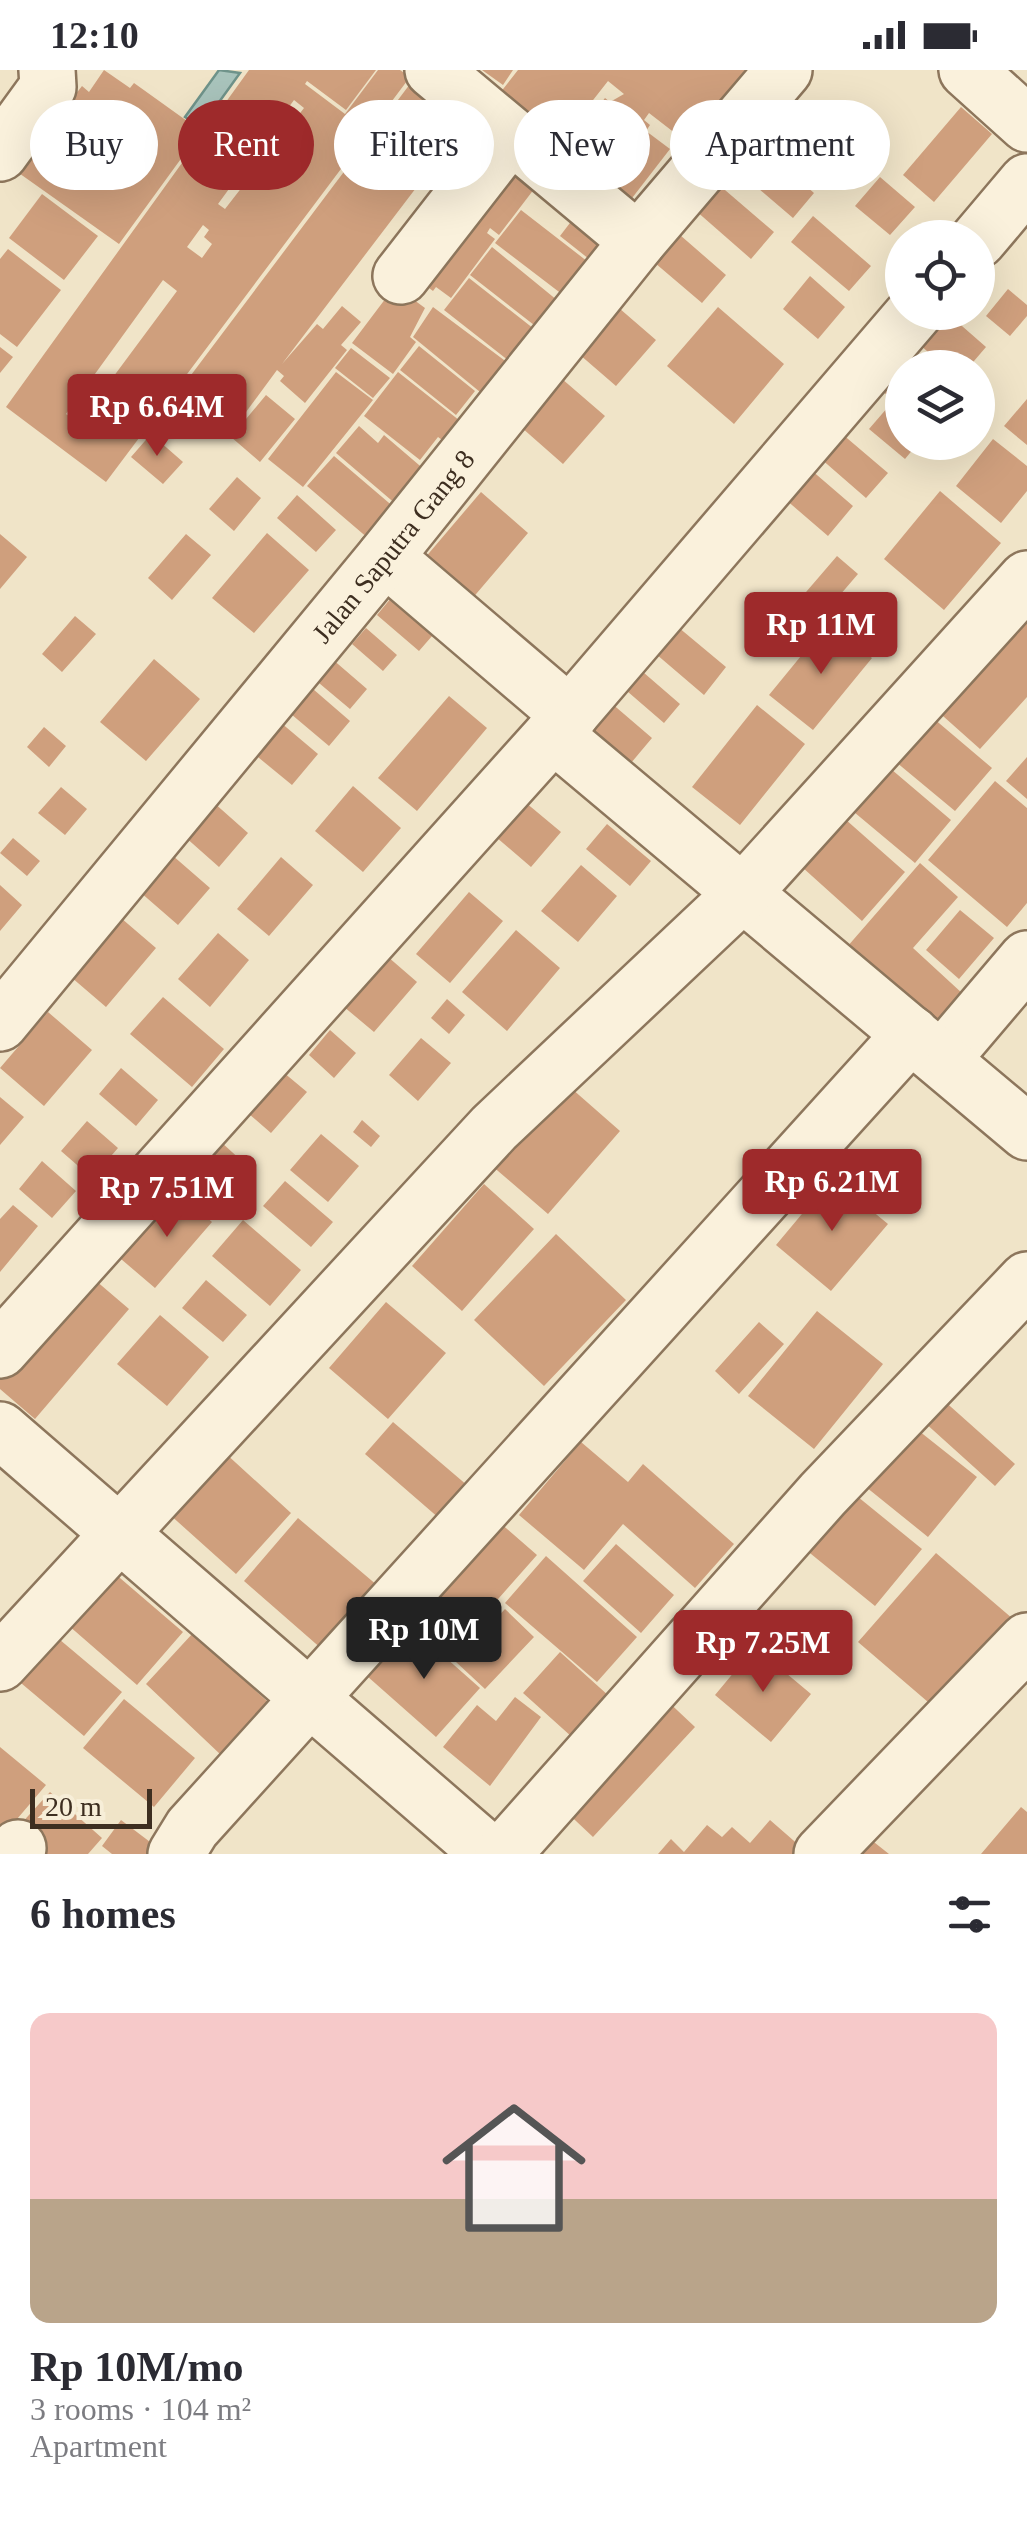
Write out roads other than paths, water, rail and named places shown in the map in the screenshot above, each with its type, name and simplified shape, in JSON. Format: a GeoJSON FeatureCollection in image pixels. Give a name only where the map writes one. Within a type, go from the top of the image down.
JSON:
{"type":"FeatureCollection","features":[{"type":"Feature","properties":{"kind":"street"},"geometry":{"type":"LineString","coordinates":[[0,153],[48,87],[47,70]]}},
{"type":"Feature","properties":{"kind":"street"},"geometry":{"type":"LineString","coordinates":[[433,70],[638,241]]}},
{"type":"Feature","properties":{"kind":"street","name":"Jalan Saputra Gang 8"},"geometry":{"type":"LineString","coordinates":[[0,1023],[385,557],[638,241],[784,70]]}},
{"type":"Feature","properties":{"kind":"street"},"geometry":{"type":"LineString","coordinates":[[967,70],[1027,124]]}},
{"type":"Feature","properties":{"kind":"street"},"geometry":{"type":"LineString","coordinates":[[401,276],[510,136]]}},
{"type":"Feature","properties":{"kind":"street"},"geometry":{"type":"LineString","coordinates":[[995,220],[1027,182]]}},
{"type":"Feature","properties":{"kind":"street"},"geometry":{"type":"LineString","coordinates":[[0,1350],[562,724],[901,330]]}},
{"type":"Feature","properties":{"kind":"street"},"geometry":{"type":"LineString","coordinates":[[385,557],[741,895],[1027,1132]]}},
{"type":"Feature","properties":{"kind":"street"},"geometry":{"type":"LineString","coordinates":[[0,1662],[494,1128],[741,895],[1027,579]]}},
{"type":"Feature","properties":{"kind":"street"},"geometry":{"type":"LineString","coordinates":[[176,1854],[182,1840],[311,1697],[926,1046],[1027,959]]}},
{"type":"Feature","properties":{"kind":"street"},"geometry":{"type":"LineString","coordinates":[[503,1854],[823,1494],[1027,1280]]}},
{"type":"Feature","properties":{"kind":"street"},"geometry":{"type":"LineString","coordinates":[[0,1430],[490,1854]]}},
{"type":"Feature","properties":{"kind":"street"},"geometry":{"type":"LineString","coordinates":[[822,1854],[1027,1642]]}},
{"type":"Feature","properties":{"kind":"water"},"geometry":{"type":"Polygon","coordinates":[[[219,70],[240,73],[221,100],[197,100],[219,70]]]}}]}
